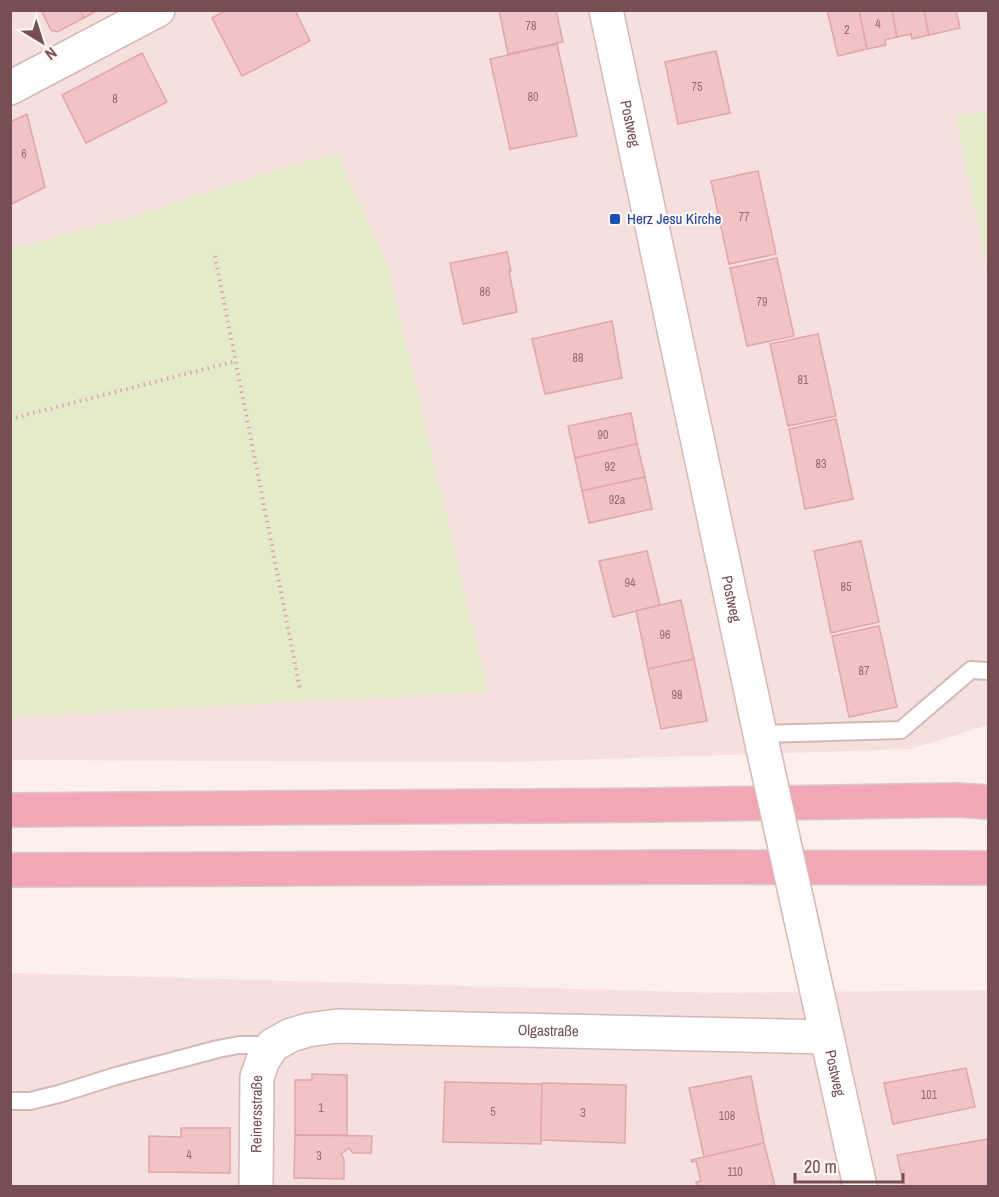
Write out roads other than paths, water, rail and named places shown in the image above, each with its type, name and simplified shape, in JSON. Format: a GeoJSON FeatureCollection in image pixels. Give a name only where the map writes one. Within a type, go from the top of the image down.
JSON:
{"type":"FeatureCollection","features":[{"type":"Feature","properties":{"kind":"highway"},"geometry":{"type":"LineString","coordinates":[[10,810],[956,800],[988,802]]}},
{"type":"Feature","properties":{"kind":"highway"},"geometry":{"type":"LineString","coordinates":[[10,870],[988,868]]}},
{"type":"Feature","properties":{"kind":"main road"},"geometry":{"type":"LineString","coordinates":[[10,88],[159,10]]}},
{"type":"Feature","properties":{"kind":"main road","name":"Postweg"},"geometry":{"type":"LineString","coordinates":[[606,10],[761,741],[860,1186]]}},
{"type":"Feature","properties":{"kind":"main road","name":"Olgastraße"},"geometry":{"type":"LineString","coordinates":[[273,1045],[291,1035],[337,1026],[827,1037]]}},
{"type":"Feature","properties":{"kind":"main road","name":"Reinersstraße"},"geometry":{"type":"LineString","coordinates":[[256,1186],[257,1077],[263,1060],[273,1045]]}},
{"type":"Feature","properties":{"kind":"lane"},"geometry":{"type":"LineString","coordinates":[[761,741],[901,730],[971,670],[988,671]]}},
{"type":"Feature","properties":{"kind":"lane"},"geometry":{"type":"LineString","coordinates":[[10,1101],[30,1101],[59,1094],[218,1049],[273,1045]]}},
{"type":"Feature","properties":{"kind":"place","name":"Herz Jesu Kirche"},"geometry":{"type":"Point","coordinates":[615,219]}}]}
